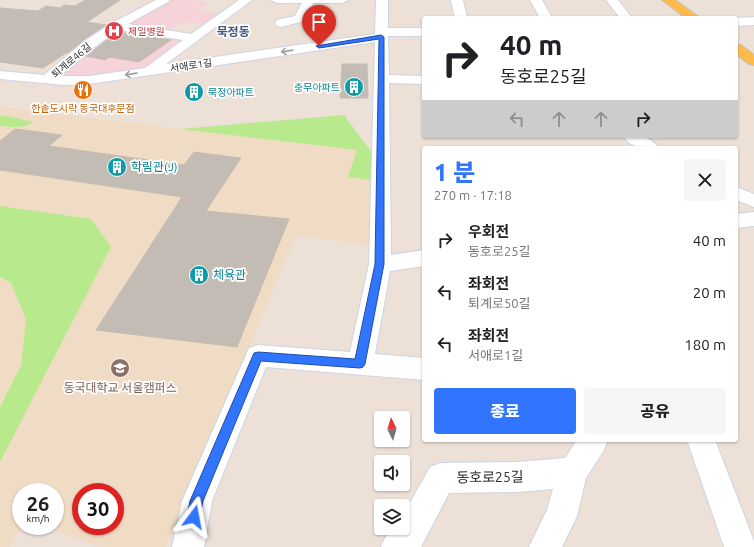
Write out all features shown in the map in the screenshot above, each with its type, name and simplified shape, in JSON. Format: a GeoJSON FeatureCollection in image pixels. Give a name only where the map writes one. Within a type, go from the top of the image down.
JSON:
{"type":"FeatureCollection","features":[{"type":"Feature","properties":{"kind":"main road"},"geometry":{"type":"LineString","coordinates":[[668,0],[691,16]]}},
{"type":"Feature","properties":{"kind":"main road"},"geometry":{"type":"LineString","coordinates":[[738,49],[754,61]]}},
{"type":"Feature","properties":{"kind":"street","name":"퇴계로46길"},"geometry":{"type":"LineString","coordinates":[[47,80],[91,43],[116,26],[164,0]]}},
{"type":"Feature","properties":{"kind":"street"},"geometry":{"type":"LineString","coordinates":[[148,72],[246,0]]}},
{"type":"Feature","properties":{"kind":"street"},"geometry":{"type":"LineString","coordinates":[[277,0],[342,0]]}},
{"type":"Feature","properties":{"kind":"street"},"geometry":{"type":"LineString","coordinates":[[360,364],[380,264],[382,0]]}},
{"type":"Feature","properties":{"kind":"street"},"geometry":{"type":"LineString","coordinates":[[457,0],[461,16]]}},
{"type":"Feature","properties":{"kind":"street"},"geometry":{"type":"LineString","coordinates":[[536,0],[545,16]]}},
{"type":"Feature","properties":{"kind":"street"},"geometry":{"type":"LineString","coordinates":[[612,0],[624,16]]}},
{"type":"Feature","properties":{"kind":"street"},"geometry":{"type":"LineString","coordinates":[[281,23],[300,18],[309,1]]}},
{"type":"Feature","properties":{"kind":"street"},"geometry":{"type":"LineString","coordinates":[[738,22],[754,21]]}},
{"type":"Feature","properties":{"kind":"street"},"geometry":{"type":"LineString","coordinates":[[116,26],[193,38]]}},
{"type":"Feature","properties":{"kind":"street","name":"서애로1길"},"geometry":{"type":"LineString","coordinates":[[0,75],[47,80],[89,80],[148,72],[381,34],[422,32]]}},
{"type":"Feature","properties":{"kind":"street"},"geometry":{"type":"LineString","coordinates":[[381,80],[422,80]]}},
{"type":"Feature","properties":{"kind":"street"},"geometry":{"type":"LineString","coordinates":[[634,138],[647,146]]}},
{"type":"Feature","properties":{"kind":"street"},"geometry":{"type":"LineString","coordinates":[[738,194],[754,201]]}},
{"type":"Feature","properties":{"kind":"street"},"geometry":{"type":"LineString","coordinates":[[738,221],[754,219]]}},
{"type":"Feature","properties":{"kind":"street"},"geometry":{"type":"LineString","coordinates":[[380,264],[422,258]]}},
{"type":"Feature","properties":{"kind":"street"},"geometry":{"type":"LineString","coordinates":[[188,547],[197,501],[258,356],[422,369]]}},
{"type":"Feature","properties":{"kind":"street"},"geometry":{"type":"LineString","coordinates":[[545,547],[561,516],[573,472],[593,442]]}},
{"type":"Feature","properties":{"kind":"street"},"geometry":{"type":"LineString","coordinates":[[702,442],[740,547]]}},
{"type":"Feature","properties":{"kind":"street","name":"동호로25길"},"geometry":{"type":"LineString","coordinates":[[398,547],[408,538],[442,478],[518,477],[573,472]]}},
{"type":"Feature","properties":{"kind":"shaded area"},"geometry":{"type":"Polygon","coordinates":[[[164,0],[195,0],[209,2],[200,11],[225,15],[210,26],[183,22],[165,33],[193,38],[156,66],[90,76],[60,74],[91,43],[164,0]]]}},
{"type":"Feature","properties":{"kind":"shaded area","name":"동국대학교 서울캠퍼스"},"geometry":{"type":"Polygon","coordinates":[[[0,107],[357,150],[377,181],[370,245],[296,236],[165,547],[99,547],[64,534],[64,483],[12,483],[12,535],[17,535],[10,547],[0,547],[0,107]]]}},
{"type":"Feature","properties":{"kind":"green space"},"geometry":{"type":"Polygon","coordinates":[[[2,115],[33,122],[21,127],[0,126],[0,116],[2,115]]]}},
{"type":"Feature","properties":{"kind":"green space"},"geometry":{"type":"Polygon","coordinates":[[[344,115],[373,154],[377,181],[348,177],[357,150],[180,129],[344,115]]]}},
{"type":"Feature","properties":{"kind":"green space"},"geometry":{"type":"Polygon","coordinates":[[[0,206],[91,219],[111,247],[0,462],[0,407],[21,365],[26,319],[11,283],[0,277],[0,206]]]}},
{"type":"Feature","properties":{"kind":"building"},"geometry":{"type":"Polygon","coordinates":[[[85,0],[120,0],[87,22],[106,25],[68,53],[43,68],[0,62],[0,8],[38,11],[46,6],[60,8],[64,5],[75,6],[85,0]]]}},
{"type":"Feature","properties":{"kind":"building"},"geometry":{"type":"Polygon","coordinates":[[[118,32],[171,40],[139,62],[109,57],[105,60],[86,56],[118,32]]]}},
{"type":"Feature","properties":{"kind":"building"},"geometry":{"type":"Polygon","coordinates":[[[342,64],[367,64],[368,98],[340,98],[342,64]]]}},
{"type":"Feature","properties":{"kind":"building","name":"체육관"},"geometry":{"type":"Polygon","coordinates":[[[15,129],[62,135],[49,146],[184,165],[194,152],[241,158],[206,211],[289,219],[237,347],[96,330],[182,197],[0,170],[0,141],[15,129]]]}},
{"type":"Feature","properties":{"kind":"place","name":"제일병원"},"geometry":{"type":"Point","coordinates":[114,31]}},
{"type":"Feature","properties":{"kind":"place","name":"충무아파트"},"geometry":{"type":"Point","coordinates":[354,87]}},
{"type":"Feature","properties":{"kind":"place","name":"한솥도시락 동국대후문점"},"geometry":{"type":"Point","coordinates":[83,90]}},
{"type":"Feature","properties":{"kind":"place","name":"묵정아파트"},"geometry":{"type":"Point","coordinates":[194,92]}},
{"type":"Feature","properties":{"kind":"place","name":"학림관(J)"},"geometry":{"type":"Point","coordinates":[117,167]}},
{"type":"Feature","properties":{"kind":"place","name":"체육관"},"geometry":{"type":"Point","coordinates":[199,275]}},
{"type":"Feature","properties":{"kind":"place","name":"동국대학교 서울캠퍼스"},"geometry":{"type":"Point","coordinates":[120,368]}},
{"type":"Feature","properties":{"kind":"district","name":"묵정동"},"geometry":{"type":"Point","coordinates":[233,32]}},
{"type":"Feature","properties":{"kind":"route"},"geometry":{"type":"LineString","coordinates":[[194,517],[197,501],[258,356],[360,364],[380,264],[381,37],[319,46]]}}]}
